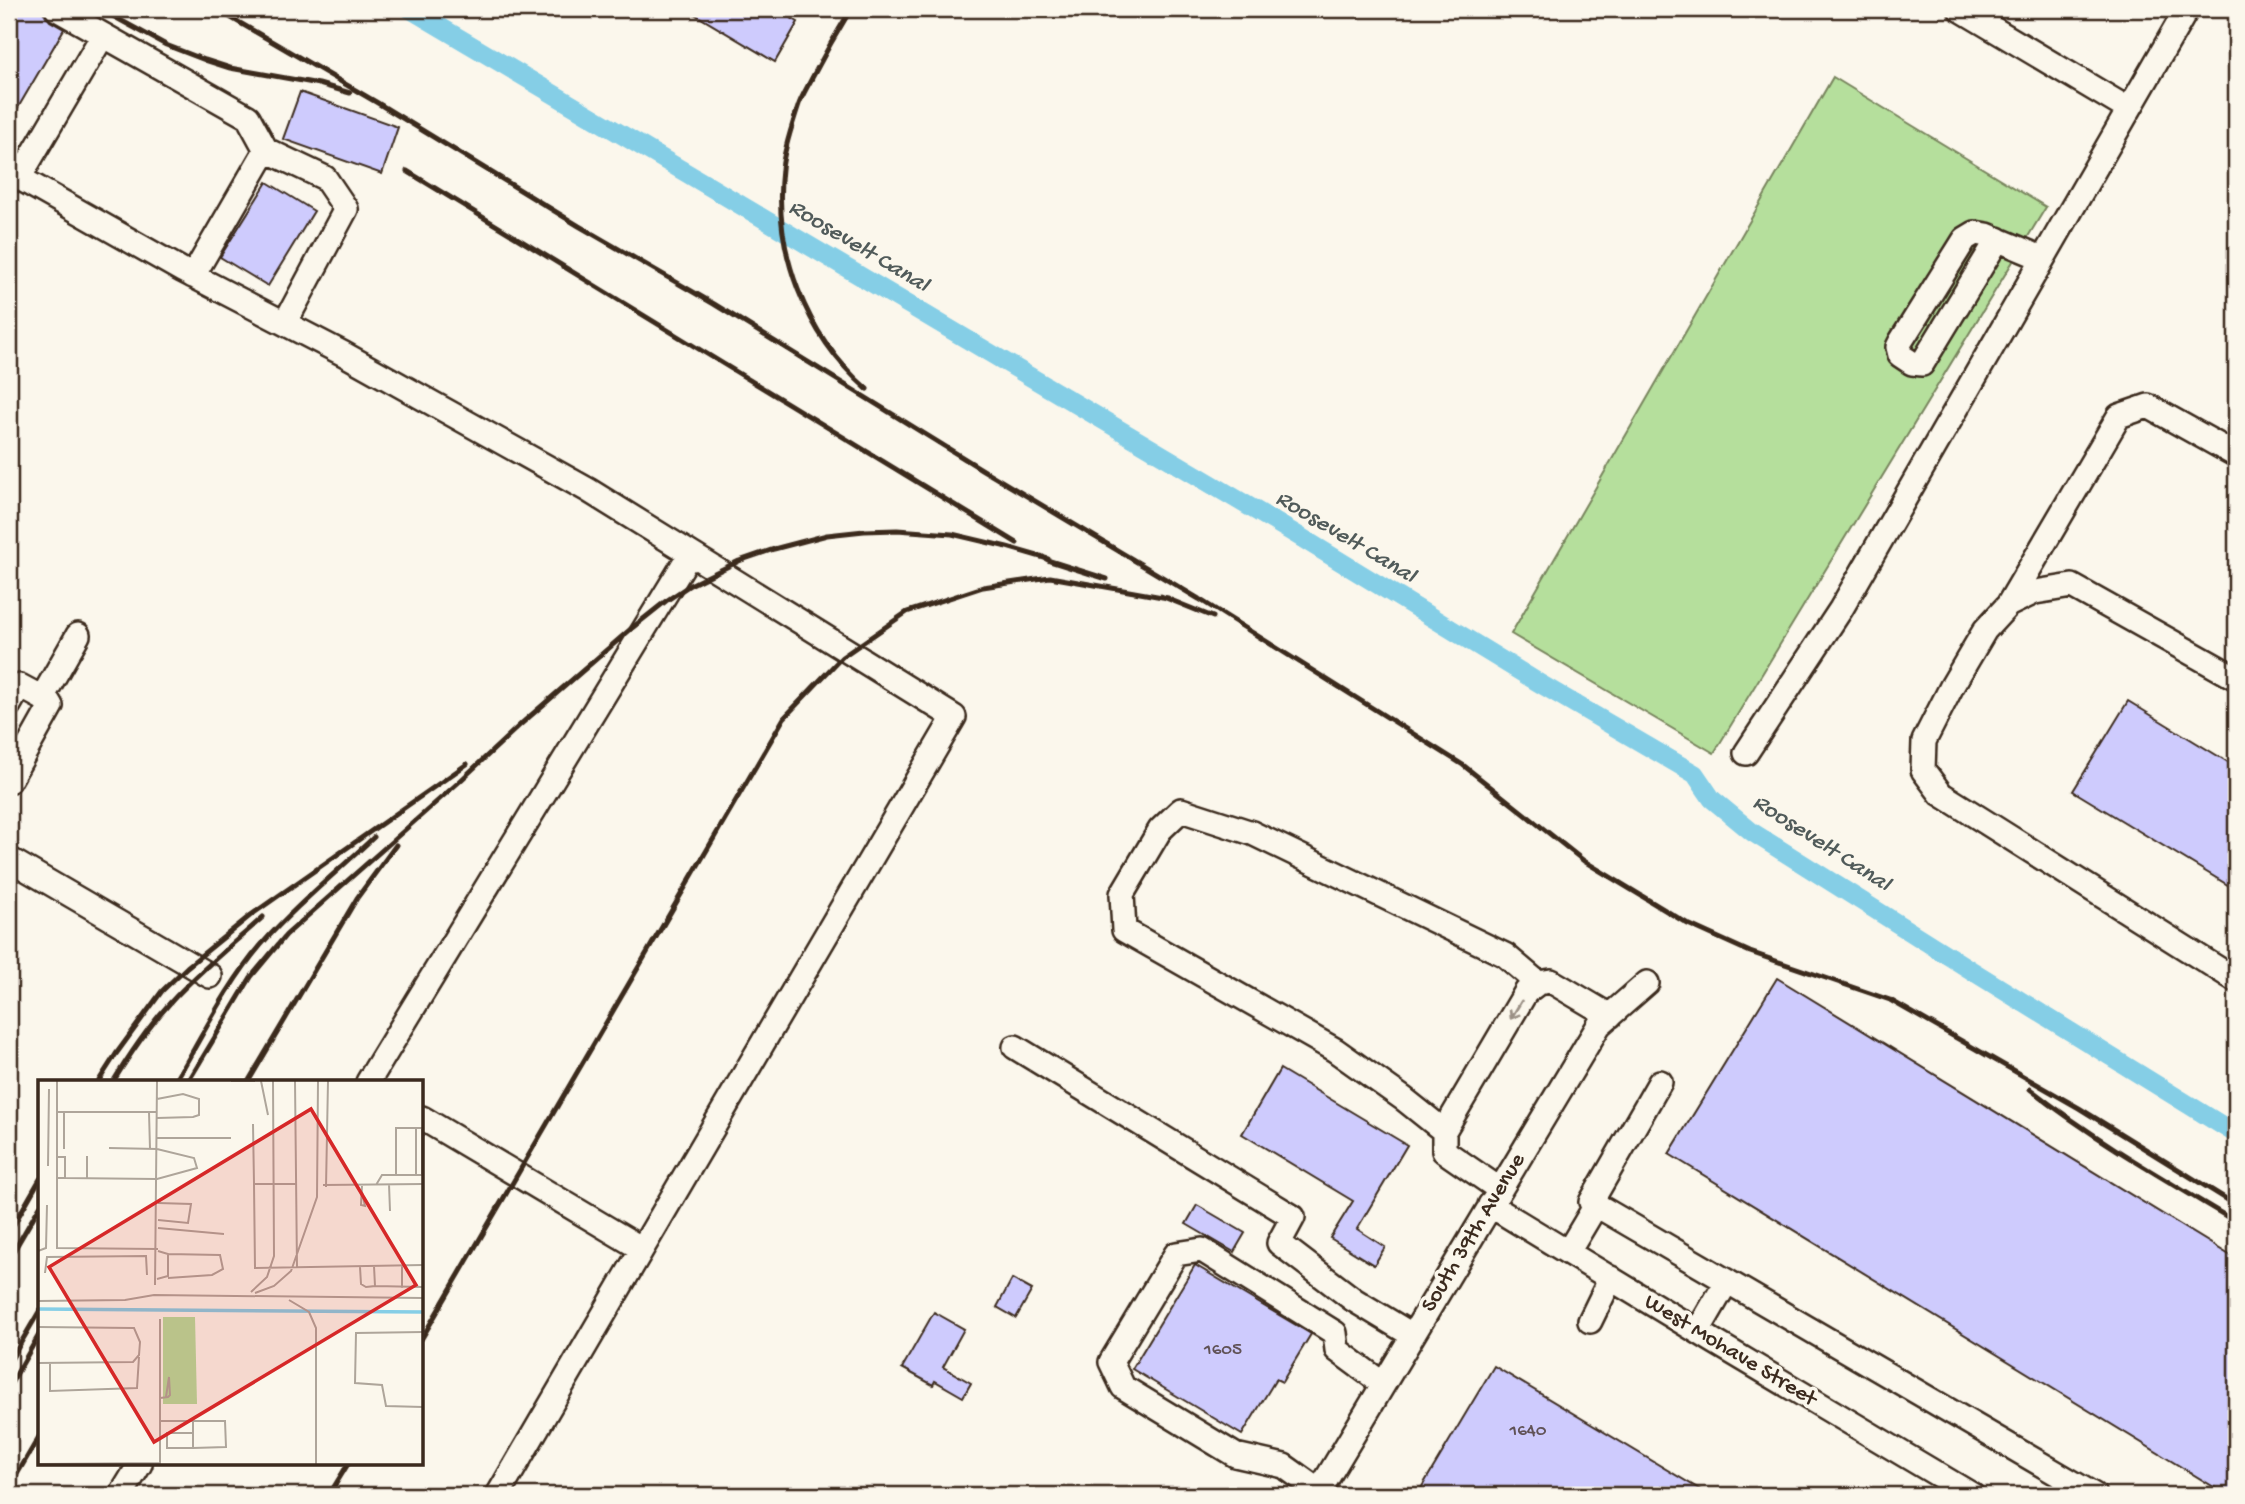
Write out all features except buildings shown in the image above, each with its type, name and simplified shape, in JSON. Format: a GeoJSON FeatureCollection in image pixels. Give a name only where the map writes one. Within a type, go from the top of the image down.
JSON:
{"type":"FeatureCollection","features":[{"type":"Feature","properties":{"kind":"street"},"geometry":{"type":"LineString","coordinates":[[57,9],[248,117],[266,150],[325,178],[346,209],[285,323]]}},
{"type":"Feature","properties":{"kind":"street"},"geometry":{"type":"LineString","coordinates":[[1960,9],[2128,109]]}},
{"type":"Feature","properties":{"kind":"street"},"geometry":{"type":"LineString","coordinates":[[1746,753],[1841,609],[2187,9]]}},
{"type":"Feature","properties":{"kind":"street"},"geometry":{"type":"LineString","coordinates":[[103,34],[14,175],[193,276],[344,354],[588,490],[954,718],[498,1495]]}},
{"type":"Feature","properties":{"kind":"street"},"geometry":{"type":"LineString","coordinates":[[193,276],[266,150]]}},
{"type":"Feature","properties":{"kind":"street"},"geometry":{"type":"LineString","coordinates":[[1998,239],[1922,364],[1912,363],[1900,355],[1898,347],[1901,341],[1965,239],[1975,233],[1987,235],[1998,239],[2042,258]]}},
{"type":"Feature","properties":{"kind":"street"},"geometry":{"type":"LineString","coordinates":[[2236,455],[2148,406],[2119,416],[2008,605],[1985,630],[1952,686],[1924,741],[1923,770],[1941,794],[2236,980]]}},
{"type":"Feature","properties":{"kind":"street"},"geometry":{"type":"LineString","coordinates":[[369,1080],[690,554]]}},
{"type":"Feature","properties":{"kind":"street"},"geometry":{"type":"LineString","coordinates":[[2008,605],[2035,592],[2072,586],[2236,678]]}},
{"type":"Feature","properties":{"kind":"street"},"geometry":{"type":"LineString","coordinates":[[42,698],[78,635]]}},
{"type":"Feature","properties":{"kind":"street"},"geometry":{"type":"LineString","coordinates":[[9,705],[20,686],[51,703],[9,781]]}},
{"type":"Feature","properties":{"kind":"street"},"geometry":{"type":"LineString","coordinates":[[1538,984],[1505,955],[1252,833],[1181,810],[1160,830],[1122,894],[1124,930],[1335,1050],[1405,1099],[1444,1131],[1526,992],[1538,984],[1551,981],[1610,1016]]}},
{"type":"Feature","properties":{"kind":"street"},"geometry":{"type":"LineString","coordinates":[[9,859],[210,976]]}},
{"type":"Feature","properties":{"kind":"street","name":"South 39th Avenue"},"geometry":{"type":"LineString","coordinates":[[1318,1493],[1599,1025],[1647,983]]}},
{"type":"Feature","properties":{"kind":"street"},"geometry":{"type":"LineString","coordinates":[[1015,1047],[1293,1217],[1279,1242],[1354,1300],[1412,1335]]}},
{"type":"Feature","properties":{"kind":"street"},"geometry":{"type":"LineString","coordinates":[[1660,1082],[1591,1202],[2094,1495]]}},
{"type":"Feature","properties":{"kind":"street"},"geometry":{"type":"LineString","coordinates":[[424,1119],[642,1248]]}},
{"type":"Feature","properties":{"kind":"street","name":"West Mohave Street"},"geometry":{"type":"LineString","coordinates":[[1444,1131],[1444,1152],[1495,1197],[1568,1252],[1972,1495]]}},
{"type":"Feature","properties":{"kind":"street"},"geometry":{"type":"LineString","coordinates":[[1568,1252],[1596,1205]]}},
{"type":"Feature","properties":{"kind":"street"},"geometry":{"type":"LineString","coordinates":[[1318,1493],[1284,1466],[1236,1455],[1124,1387],[1118,1378],[1111,1362],[1175,1254],[1202,1250],[1335,1333],[1337,1350],[1383,1384]]}},
{"type":"Feature","properties":{"kind":"street"},"geometry":{"type":"LineString","coordinates":[[1590,1321],[1611,1278]]}},
{"type":"Feature","properties":{"kind":"street"},"geometry":{"type":"LineString","coordinates":[[1698,1331],[1727,1281]]}},
{"type":"Feature","properties":{"kind":"street"},"geometry":{"type":"LineString","coordinates":[[121,1495],[139,1466]]}},
{"type":"Feature","properties":{"kind":"green space"},"geometry":{"type":"Polygon","coordinates":[[[1833,77],[2046,207],[1714,753],[1511,634],[1833,77]]]}},
{"type":"Feature","properties":{"kind":"waterway","name":"Roosevelt Canal"},"geometry":{"type":"LineString","coordinates":[[410,9],[1695,774],[1712,799],[1752,832],[2236,1134]]}},
{"type":"Feature","properties":{"kind":"railway"},"geometry":{"type":"LineString","coordinates":[[100,9],[166,45],[205,60],[230,68],[319,84],[350,93]]}},
{"type":"Feature","properties":{"kind":"railway"},"geometry":{"type":"LineString","coordinates":[[216,9],[714,304],[1199,599],[1463,765],[1584,861],[1688,924],[1750,952],[1890,1000],[2079,1108],[2236,1205]]}},
{"type":"Feature","properties":{"kind":"railway"},"geometry":{"type":"LineString","coordinates":[[851,9],[799,103],[784,154],[781,199],[789,260],[810,317],[826,343],[867,389]]}},
{"type":"Feature","properties":{"kind":"railway"},"geometry":{"type":"LineString","coordinates":[[407,171],[1017,543]]}},
{"type":"Feature","properties":{"kind":"railway"},"geometry":{"type":"LineString","coordinates":[[189,1080],[251,977],[286,935],[521,724],[632,628],[690,585],[739,561],[774,549],[827,535],[864,531],[897,530],[952,534],[1048,559]]}},
{"type":"Feature","properties":{"kind":"railway"},"geometry":{"type":"LineString","coordinates":[[1041,556],[1107,579]]}},
{"type":"Feature","properties":{"kind":"railway"},"geometry":{"type":"LineString","coordinates":[[424,1335],[784,718],[842,657],[907,612],[983,587],[1050,577],[1168,598]]}},
{"type":"Feature","properties":{"kind":"railway"},"geometry":{"type":"LineString","coordinates":[[1161,596],[1213,617]]}},
{"type":"Feature","properties":{"kind":"railway"},"geometry":{"type":"LineString","coordinates":[[99,1080],[162,991],[187,967],[251,915],[467,764]]}},
{"type":"Feature","properties":{"kind":"railway"},"geometry":{"type":"LineString","coordinates":[[176,1080],[226,995],[261,945],[374,837]]}},
{"type":"Feature","properties":{"kind":"railway"},"geometry":{"type":"LineString","coordinates":[[249,1080],[357,898],[396,845]]}},
{"type":"Feature","properties":{"kind":"railway"},"geometry":{"type":"LineString","coordinates":[[114,1080],[170,1003],[263,917]]}},
{"type":"Feature","properties":{"kind":"railway"},"geometry":{"type":"LineString","coordinates":[[2030,1089],[2105,1142],[2236,1222]]}},
{"type":"Feature","properties":{"kind":"railway"},"geometry":{"type":"LineString","coordinates":[[9,1233],[38,1182]]}},
{"type":"Feature","properties":{"kind":"railway"},"geometry":{"type":"LineString","coordinates":[[9,1259],[38,1209]]}},
{"type":"Feature","properties":{"kind":"railway"},"geometry":{"type":"LineString","coordinates":[[9,1363],[38,1313]]}},
{"type":"Feature","properties":{"kind":"railway"},"geometry":{"type":"LineString","coordinates":[[9,1387],[38,1336]]}},
{"type":"Feature","properties":{"kind":"railway"},"geometry":{"type":"LineString","coordinates":[[9,1488],[38,1438]]}},
{"type":"Feature","properties":{"kind":"railway"},"geometry":{"type":"LineString","coordinates":[[329,1495],[347,1466]]}}]}
